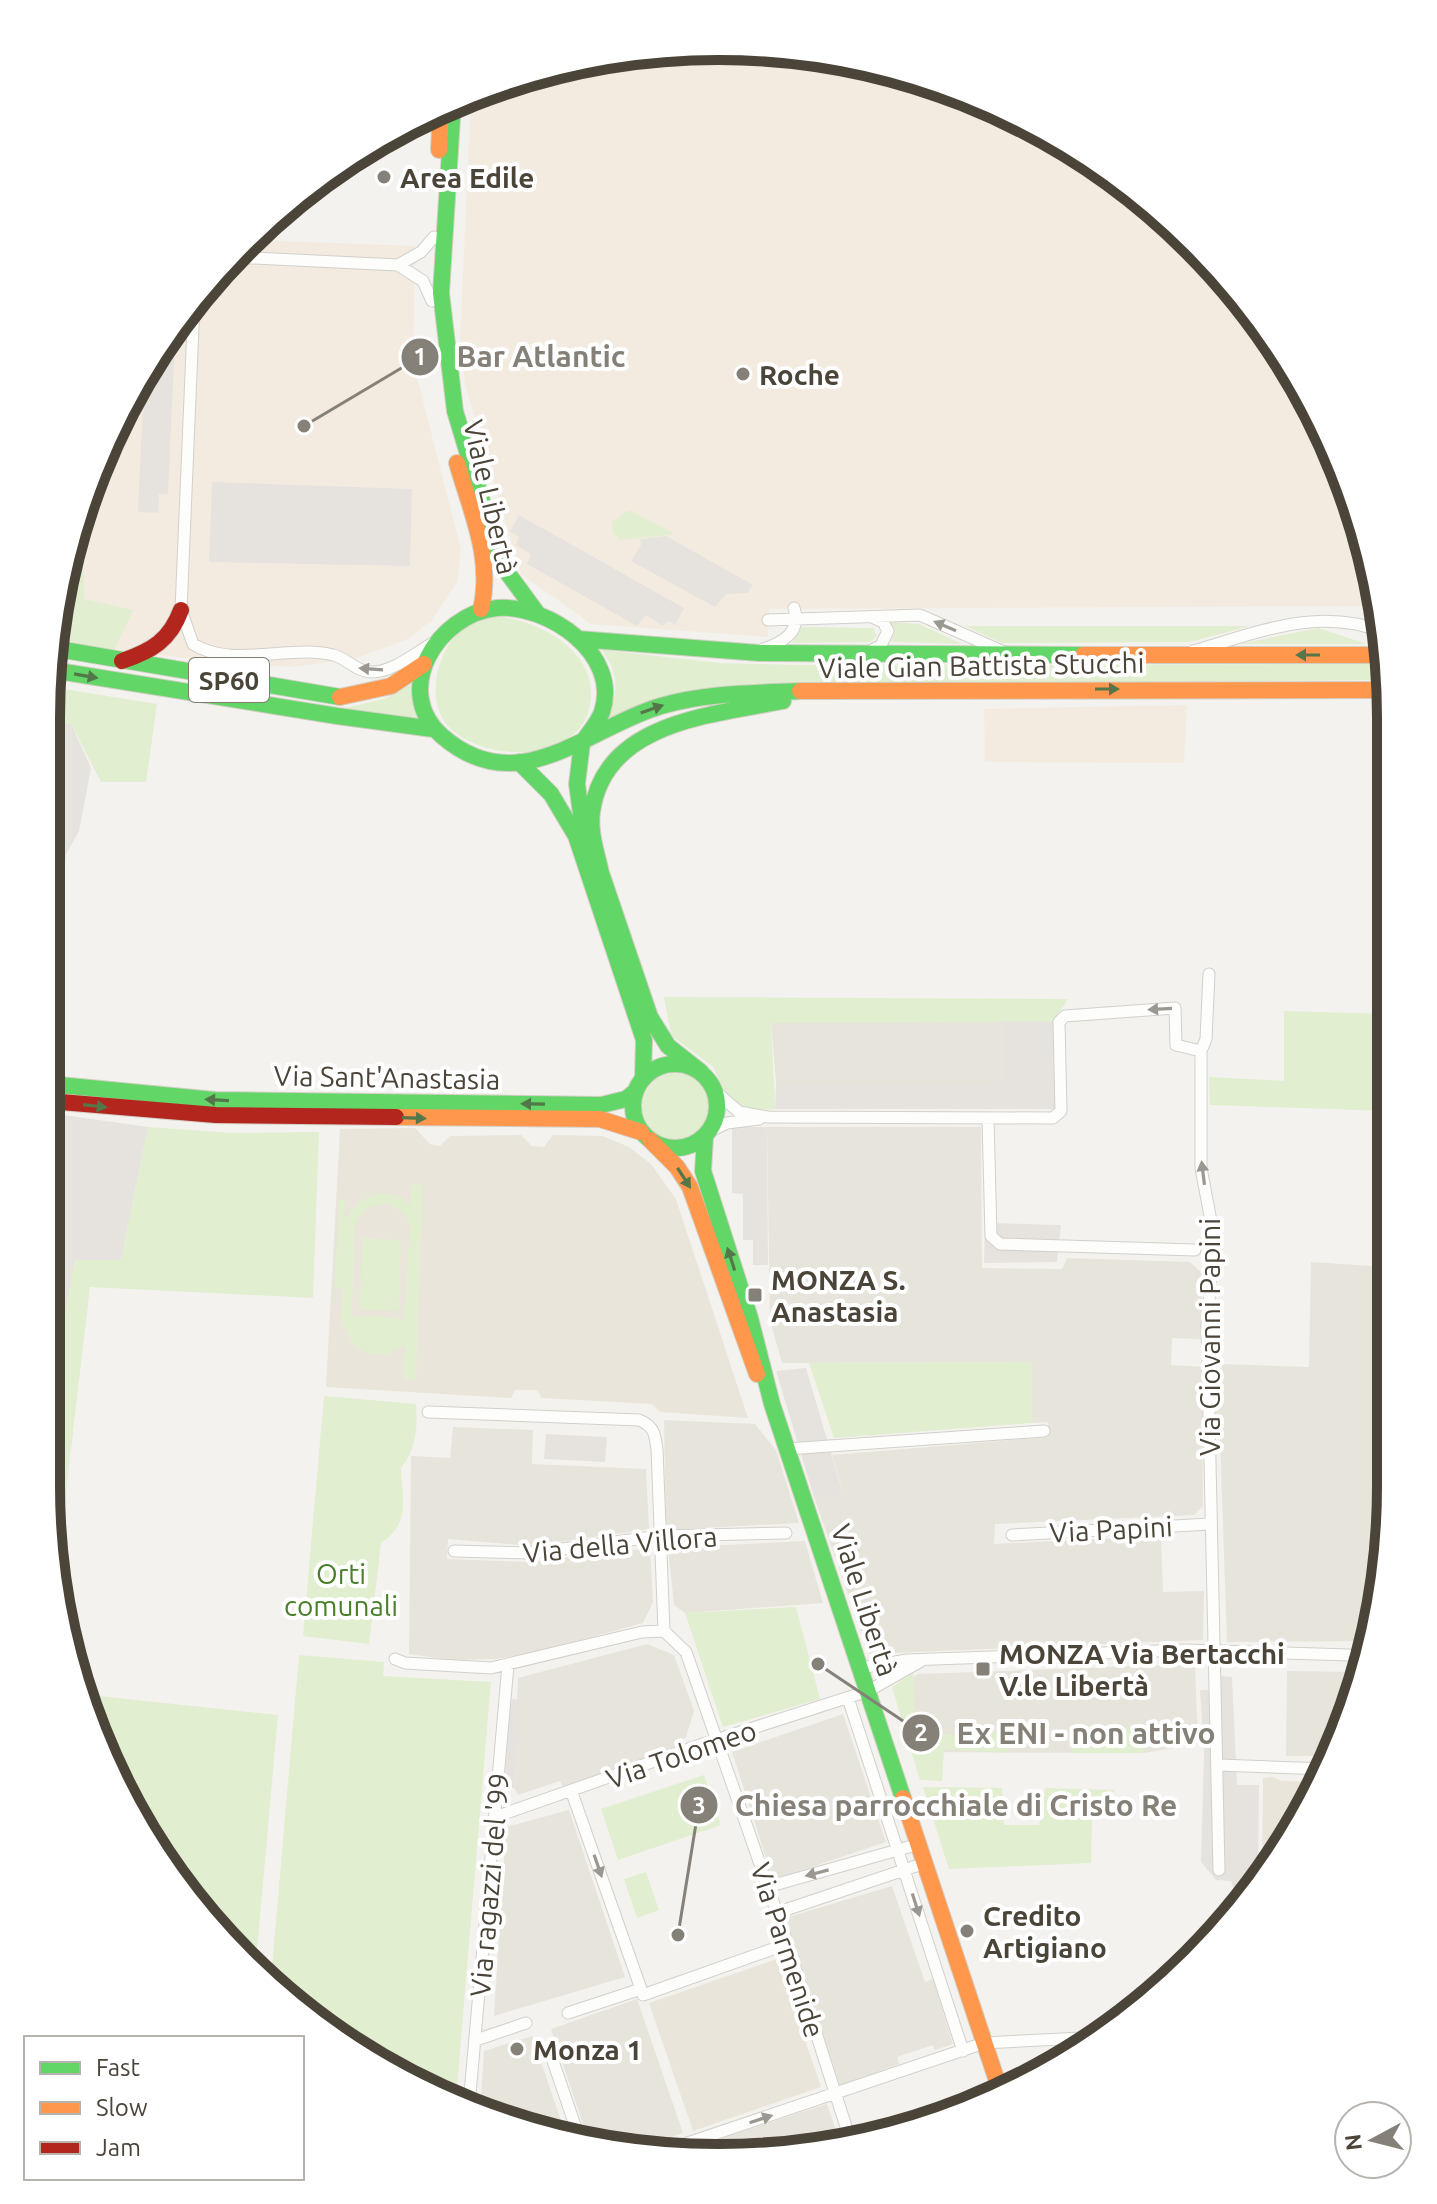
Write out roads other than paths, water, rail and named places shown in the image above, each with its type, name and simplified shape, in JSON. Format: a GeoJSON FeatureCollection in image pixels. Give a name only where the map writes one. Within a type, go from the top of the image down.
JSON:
{"type":"FeatureCollection","features":[{"type":"Feature","properties":{"kind":"main road","name":"Viale Libertà"},"geometry":{"type":"LineString","coordinates":[[452,117],[441,293],[453,399],[466,458],[501,564],[537,613]]}},
{"type":"Feature","properties":{"kind":"main road","name":"Viale Libertà"},"geometry":{"type":"LineString","coordinates":[[440,122],[432,301],[444,408],[487,580],[481,609]]}},
{"type":"Feature","properties":{"kind":"main road","name":"Viale Gian Battista Stucchi"},"geometry":{"type":"LineString","coordinates":[[481,609],[507,606],[537,613],[578,639],[597,663],[606,687],[599,723],[582,743]]}},
{"type":"Feature","properties":{"kind":"main road"},"geometry":{"type":"LineString","coordinates":[[433,729],[420,697],[424,664],[451,627],[481,609]]}},
{"type":"Feature","properties":{"kind":"main road"},"geometry":{"type":"LineString","coordinates":[[118,662],[157,649],[175,632],[181,610]]}},
{"type":"Feature","properties":{"kind":"main road","name":"Viale Gian Battista Stucchi"},"geometry":{"type":"LineString","coordinates":[[578,639],[746,652],[860,655],[1374,655]]}},
{"type":"Feature","properties":{"kind":"main road","name":"SP60"},"geometry":{"type":"LineString","coordinates":[[64,651],[340,697],[391,686],[424,664]]}},
{"type":"Feature","properties":{"kind":"main road","name":"Viale Gian Battista Stucchi"},"geometry":{"type":"LineString","coordinates":[[61,672],[433,729],[455,748],[491,760],[519,762],[549,760],[638,714],[686,699],[826,692],[1376,690]]}},
{"type":"Feature","properties":{"kind":"main road"},"geometry":{"type":"LineString","coordinates":[[601,873],[593,827],[594,800],[606,770],[630,744],[648,733],[693,720],[826,692]]}},
{"type":"Feature","properties":{"kind":"main road"},"geometry":{"type":"LineString","coordinates":[[519,762],[551,794],[576,836],[644,1040],[640,1084],[633,1113],[646,1136],[679,1149],[707,1134],[718,1112],[716,1092],[701,1072],[668,1046],[650,1017],[577,799],[582,743]]}},
{"type":"Feature","properties":{"kind":"main road"},"geometry":{"type":"LineString","coordinates":[[640,1084],[670,1064],[686,1065],[701,1072]]}},
{"type":"Feature","properties":{"kind":"main road","name":"Via Sant'Anastasia"},"geometry":{"type":"LineString","coordinates":[[60,1085],[135,1094],[325,1103],[601,1105],[619,1101],[640,1084]]}},
{"type":"Feature","properties":{"kind":"main road","name":"Via Sant'Anastasia"},"geometry":{"type":"LineString","coordinates":[[60,1102],[216,1115],[600,1119],[646,1136]]}},
{"type":"Feature","properties":{"kind":"main road","name":"Viale Libertà"},"geometry":{"type":"LineString","coordinates":[[707,1134],[703,1171],[750,1318],[772,1404],[997,2082]]}},
{"type":"Feature","properties":{"kind":"main road","name":"Viale Libertà"},"geometry":{"type":"LineString","coordinates":[[646,1136],[677,1167],[690,1187],[747,1351],[772,1404]]}},
{"type":"Feature","properties":{"kind":"street"},"geometry":{"type":"LineString","coordinates":[[398,265],[421,252],[434,237]]}},
{"type":"Feature","properties":{"kind":"street"},"geometry":{"type":"LineString","coordinates":[[248,258],[398,265],[423,281],[432,301]]}},
{"type":"Feature","properties":{"kind":"street"},"geometry":{"type":"LineString","coordinates":[[193,322],[181,610],[193,644],[203,650],[334,655],[354,668],[371,672],[387,670],[440,639]]}},
{"type":"Feature","properties":{"kind":"street"},"geometry":{"type":"LineString","coordinates":[[823,608],[838,618]]}},
{"type":"Feature","properties":{"kind":"street"},"geometry":{"type":"LineString","coordinates":[[746,652],[786,639],[795,614]]}},
{"type":"Feature","properties":{"kind":"street"},"geometry":{"type":"LineString","coordinates":[[768,620],[795,614],[838,618],[920,615],[1014,656]]}},
{"type":"Feature","properties":{"kind":"street"},"geometry":{"type":"LineString","coordinates":[[860,655],[873,650],[887,637],[888,631],[883,622],[872,617]]}},
{"type":"Feature","properties":{"kind":"street"},"geometry":{"type":"LineString","coordinates":[[1174,656],[1305,619],[1327,619],[1370,628]]}},
{"type":"Feature","properties":{"kind":"street","name":"Via Giovanni Papini"},"geometry":{"type":"LineString","coordinates":[[1209,974],[1206,1039],[1201,1051],[1201,1168],[1214,1237],[1207,1326],[1219,1870]]}},
{"type":"Feature","properties":{"kind":"street"},"geometry":{"type":"LineString","coordinates":[[707,1134],[727,1123],[768,1117],[1053,1118],[1061,1111],[1059,1022],[1065,1016],[1175,1008],[1176,1045],[1201,1051]]}},
{"type":"Feature","properties":{"kind":"street"},"geometry":{"type":"LineString","coordinates":[[716,1092],[739,1112],[768,1117]]}},
{"type":"Feature","properties":{"kind":"street"},"geometry":{"type":"LineString","coordinates":[[988,1118],[989,1218],[991,1236],[1000,1244],[1195,1250]]}},
{"type":"Feature","properties":{"kind":"street"},"geometry":{"type":"LineString","coordinates":[[395,1659],[405,1663],[448,1666],[508,1665],[642,1632],[664,1631],[657,1449],[655,1432],[648,1424],[639,1420],[428,1412]]}},
{"type":"Feature","properties":{"kind":"street"},"geometry":{"type":"LineString","coordinates":[[787,1449],[1044,1431]]}},
{"type":"Feature","properties":{"kind":"street","name":"Via Papini"},"geometry":{"type":"LineString","coordinates":[[1012,1535],[1210,1524]]}},
{"type":"Feature","properties":{"kind":"street","name":"Via della Villora"},"geometry":{"type":"LineString","coordinates":[[454,1551],[532,1553],[660,1536],[786,1533]]}},
{"type":"Feature","properties":{"kind":"street","name":"Via Parmenide"},"geometry":{"type":"LineString","coordinates":[[664,1631],[686,1652],[787,1944],[847,2131]]}},
{"type":"Feature","properties":{"kind":"street"},"geometry":{"type":"LineString","coordinates":[[860,1668],[922,1661],[1185,1650],[1349,1655]]}},
{"type":"Feature","properties":{"kind":"street","name":"Via Tolomeo"},"geometry":{"type":"LineString","coordinates":[[495,1817],[868,1691],[922,1661]]}},
{"type":"Feature","properties":{"kind":"street","name":"Via ragazzi del '99"},"geometry":{"type":"LineString","coordinates":[[470,2095],[508,1665]]}},
{"type":"Feature","properties":{"kind":"street","name":"Viale Libertà"},"geometry":{"type":"LineString","coordinates":[[848,1698],[963,2051]]}},
{"type":"Feature","properties":{"kind":"street"},"geometry":{"type":"LineString","coordinates":[[1219,1765],[1313,1769]]}},
{"type":"Feature","properties":{"kind":"street"},"geometry":{"type":"LineString","coordinates":[[572,1793],[643,1995],[787,1944]]}},
{"type":"Feature","properties":{"kind":"street"},"geometry":{"type":"LineString","coordinates":[[767,1887],[919,1844]]}},
{"type":"Feature","properties":{"kind":"street"},"geometry":{"type":"LineString","coordinates":[[776,1913],[925,1863]]}},
{"type":"Feature","properties":{"kind":"street"},"geometry":{"type":"LineString","coordinates":[[568,2013],[641,1989]]}},
{"type":"Feature","properties":{"kind":"street"},"geometry":{"type":"LineString","coordinates":[[476,2040],[526,2023]]}},
{"type":"Feature","properties":{"kind":"street"},"geometry":{"type":"LineString","coordinates":[[704,2144],[984,2043],[1076,2038]]}},
{"type":"Feature","properties":{"kind":"street"},"geometry":{"type":"LineString","coordinates":[[553,2061],[576,2128]]}},
{"type":"Feature","properties":{"kind":"place","name":"Area Edile"},"geometry":{"type":"Point","coordinates":[384,177]}},
{"type":"Feature","properties":{"kind":"place","name":"Roche"},"geometry":{"type":"Point","coordinates":[743,374]}},
{"type":"Feature","properties":{"kind":"place","name":"Bar Atlantic"},"geometry":{"type":"Point","coordinates":[304,426]}},
{"type":"Feature","properties":{"kind":"place","name":"MONZA S. Anastasia"},"geometry":{"type":"Point","coordinates":[755,1295]}},
{"type":"Feature","properties":{"kind":"place","name":"Ex ENI - non attivo"},"geometry":{"type":"Point","coordinates":[818,1664]}},
{"type":"Feature","properties":{"kind":"place","name":"MONZA Via Bertacchi V.le Libertà"},"geometry":{"type":"Point","coordinates":[983,1669]}},
{"type":"Feature","properties":{"kind":"place","name":"Credito Artigiano"},"geometry":{"type":"Point","coordinates":[967,1931]}},
{"type":"Feature","properties":{"kind":"place","name":"Chiesa parrocchiale di Cristo Re"},"geometry":{"type":"Point","coordinates":[678,1935]}},
{"type":"Feature","properties":{"kind":"place","name":"Monza 1"},"geometry":{"type":"Point","coordinates":[517,2049]}},
{"type":"Feature","properties":{"kind":"park label","name":"Orti comunali"},"geometry":{"type":"Point","coordinates":[341,1589]}}]}
